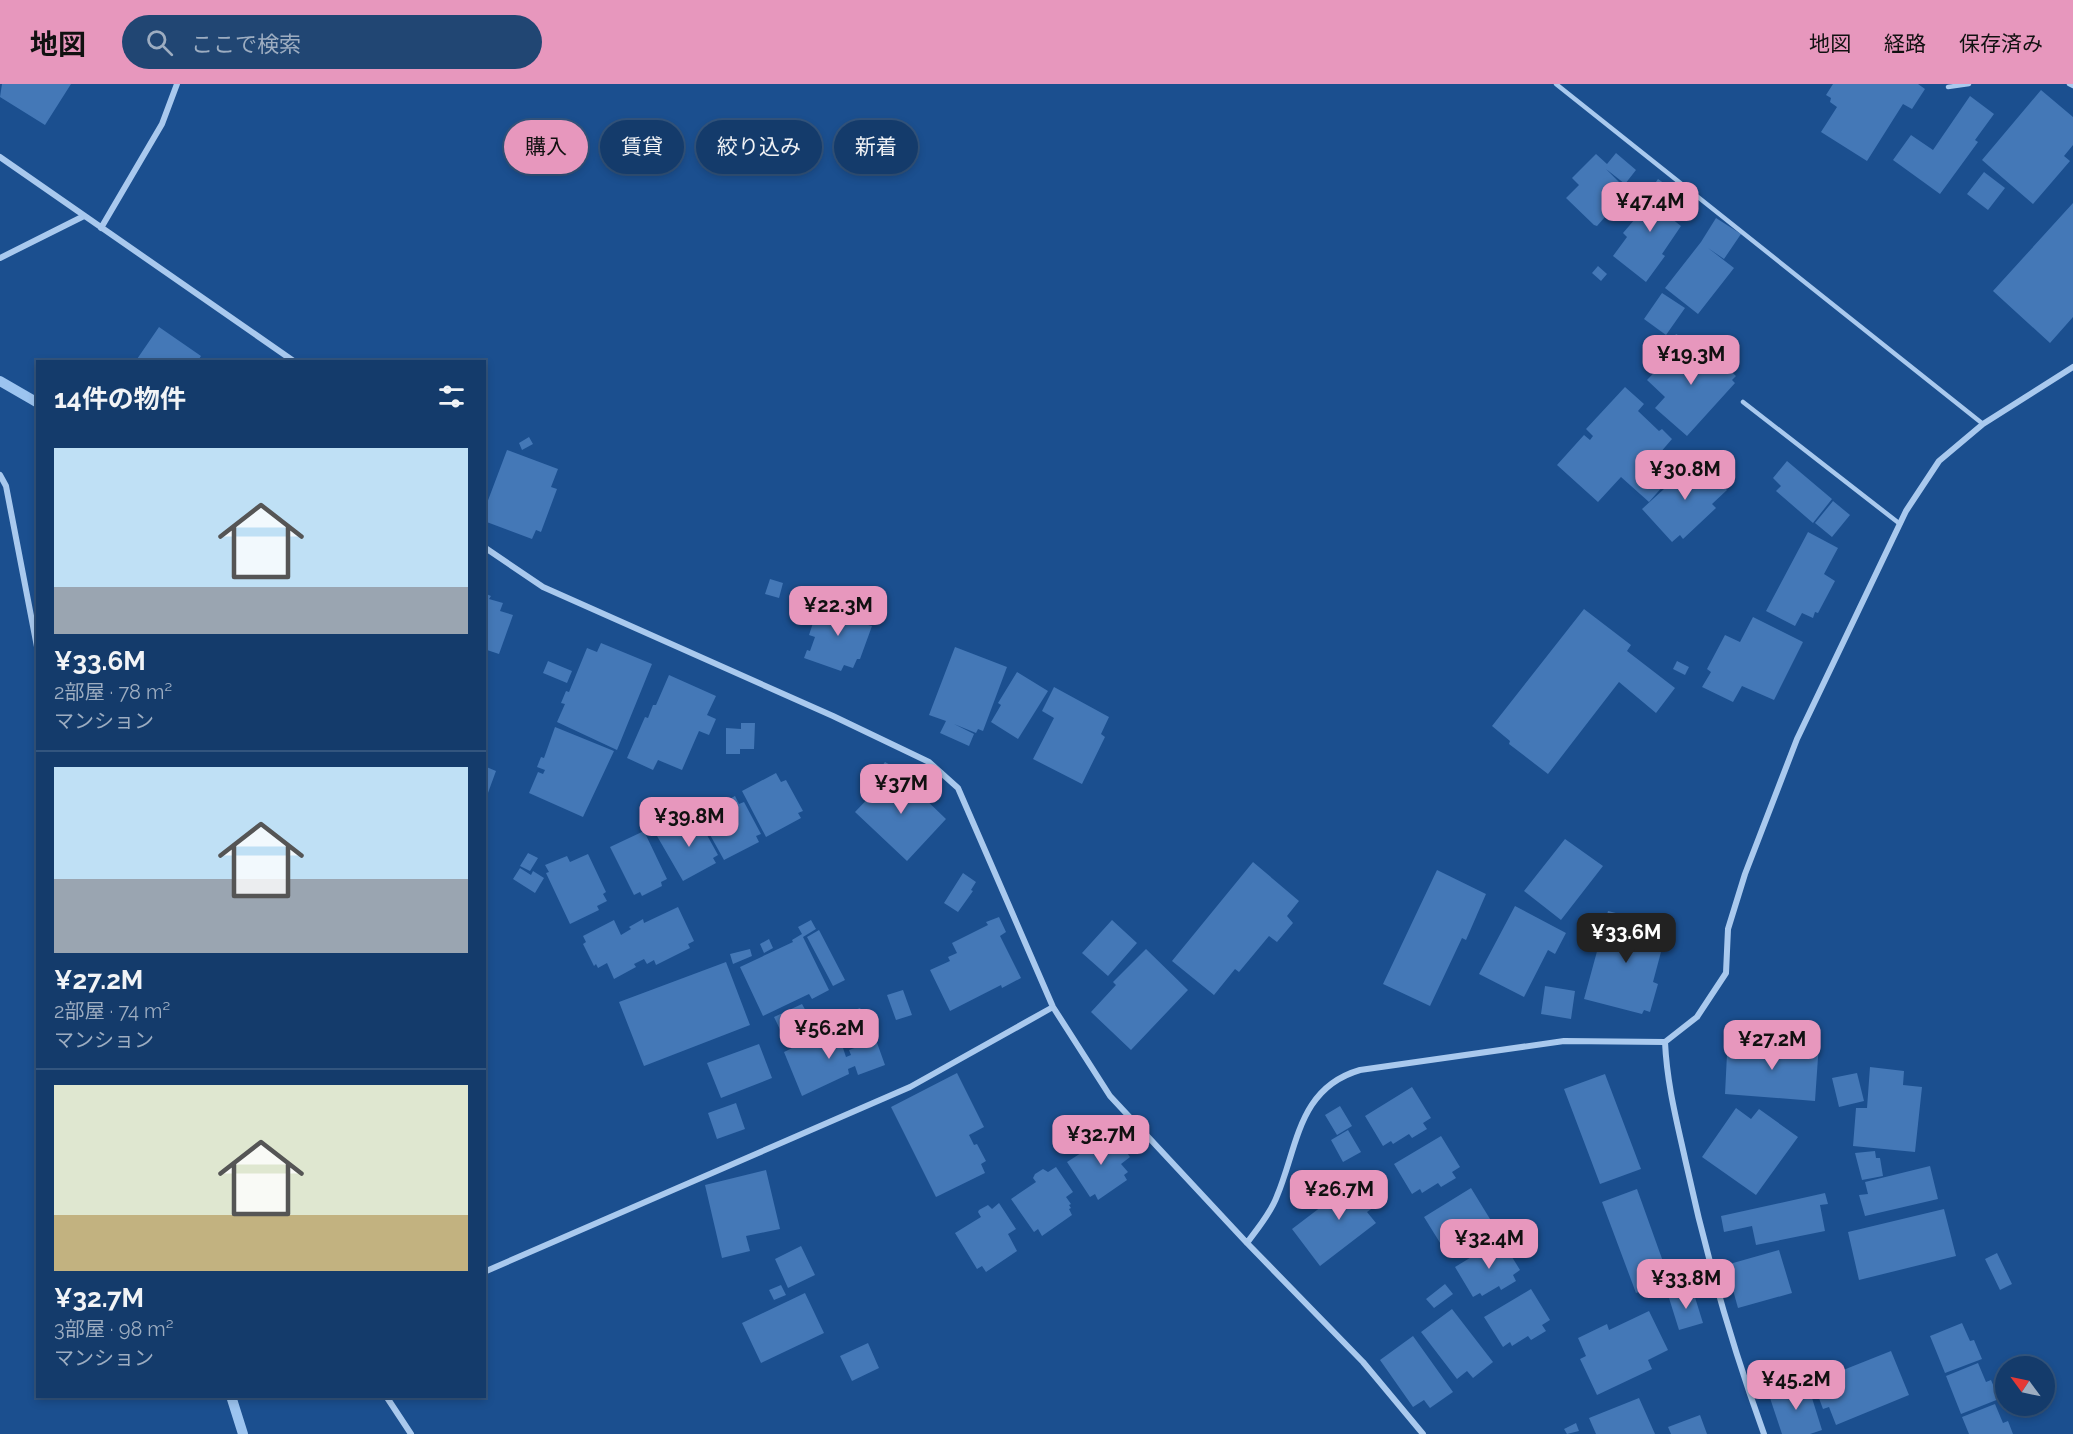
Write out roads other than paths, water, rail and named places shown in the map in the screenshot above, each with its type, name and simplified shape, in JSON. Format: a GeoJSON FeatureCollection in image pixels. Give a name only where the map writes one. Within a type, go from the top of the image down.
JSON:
{"type":"FeatureCollection","features":[{"type":"Feature","properties":{"kind":"street"},"geometry":{"type":"LineString","coordinates":[[101,228],[162,124],[177,84]]}},
{"type":"Feature","properties":{"kind":"street"},"geometry":{"type":"LineString","coordinates":[[0,157],[292,360]]}},
{"type":"Feature","properties":{"kind":"street"},"geometry":{"type":"LineString","coordinates":[[0,258],[84,216]]}},
{"type":"Feature","properties":{"kind":"street"},"geometry":{"type":"LineString","coordinates":[[1247,1244],[1277,1198],[1299,1126],[1323,1089],[1346,1074],[1360,1070],[1564,1041],[1665,1042],[1697,1017],[1725,973],[1728,929],[1745,874],[1793,749],[1906,511],[1939,461],[1983,424],[2073,366]]}},
{"type":"Feature","properties":{"kind":"street"},"geometry":{"type":"LineString","coordinates":[[0,475],[6,486],[36,642]]}},
{"type":"Feature","properties":{"kind":"street"},"geometry":{"type":"LineString","coordinates":[[486,549],[543,587],[832,716],[929,762],[958,788],[1053,1007],[1110,1096],[1247,1244],[1363,1362],[1423,1434]]}},
{"type":"Feature","properties":{"kind":"street"},"geometry":{"type":"LineString","coordinates":[[486,1271],[910,1087],[1053,1007]]}},
{"type":"Feature","properties":{"kind":"street"},"geometry":{"type":"LineString","coordinates":[[1665,1042],[1666,1075],[1701,1234],[1743,1376],[1764,1434]]}},
{"type":"Feature","properties":{"kind":"street"},"geometry":{"type":"LineString","coordinates":[[387,1398],[411,1434]]}},
{"type":"Feature","properties":{"kind":"lane"},"geometry":{"type":"LineString","coordinates":[[1556,84],[1983,424]]}},
{"type":"Feature","properties":{"kind":"lane"},"geometry":{"type":"LineString","coordinates":[[1948,87],[1969,84]]}},
{"type":"Feature","properties":{"kind":"lane"},"geometry":{"type":"LineString","coordinates":[[2069,84],[2073,86]]}},
{"type":"Feature","properties":{"kind":"lane"},"geometry":{"type":"LineString","coordinates":[[1743,402],[1900,524]]}},
{"type":"Feature","properties":{"kind":"waterway"},"geometry":{"type":"LineString","coordinates":[[0,381],[36,402]]}},
{"type":"Feature","properties":{"kind":"waterway"},"geometry":{"type":"LineString","coordinates":[[232,1398],[243,1434]]}}]}
